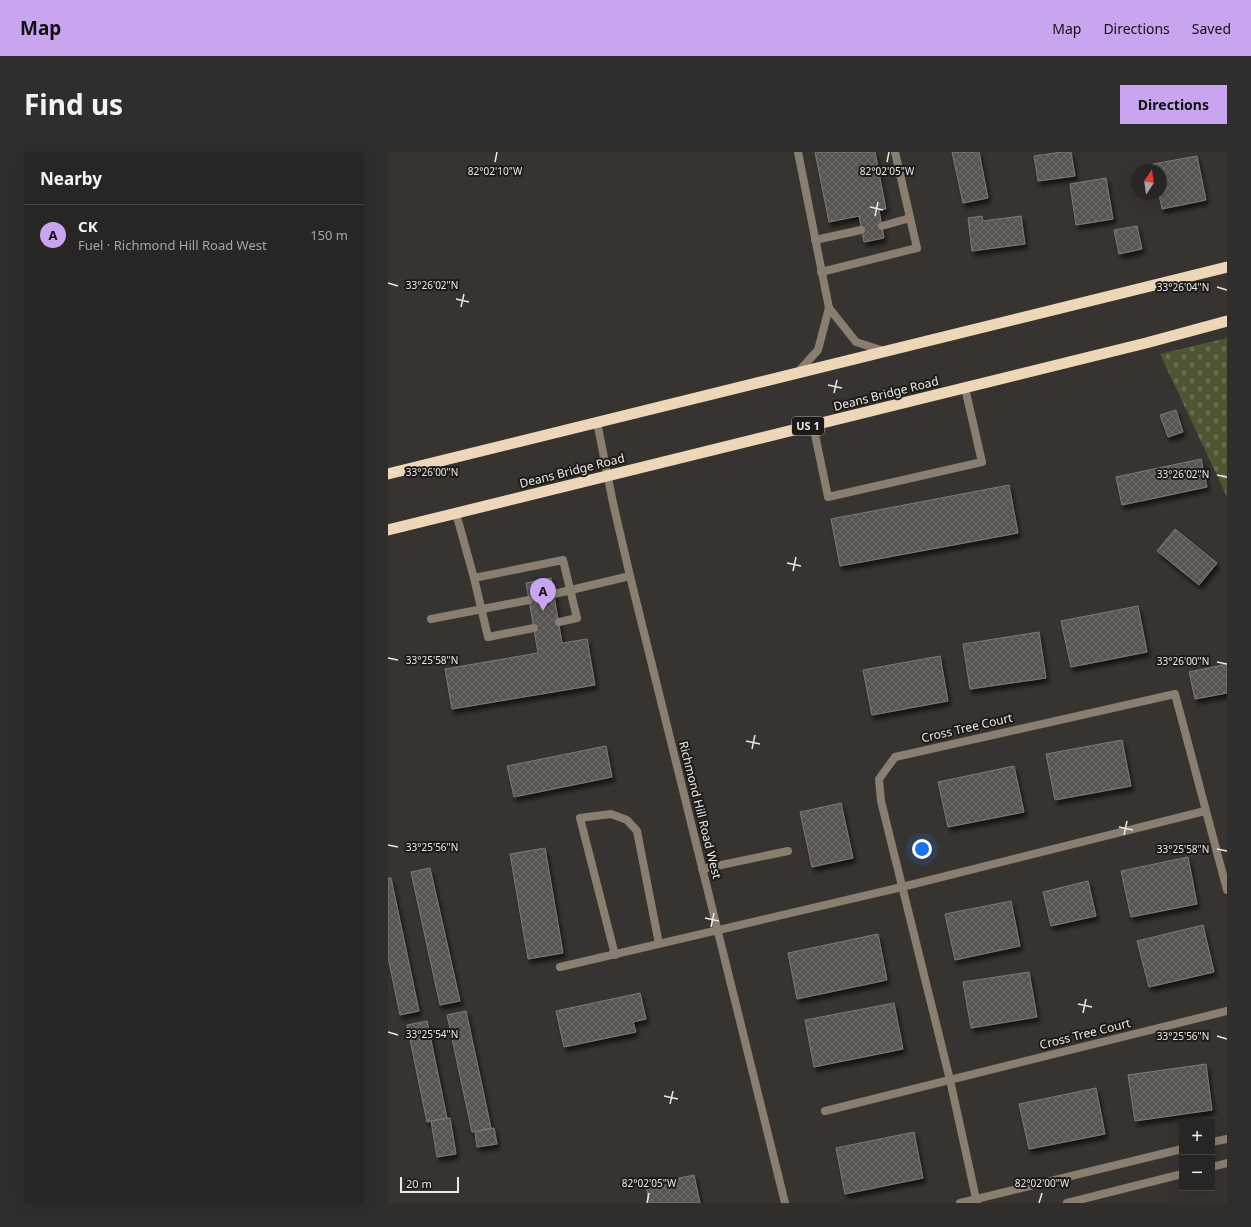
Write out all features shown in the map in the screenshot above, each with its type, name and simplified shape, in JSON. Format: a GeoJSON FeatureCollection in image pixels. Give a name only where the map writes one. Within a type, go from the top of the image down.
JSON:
{"type":"FeatureCollection","features":[{"type":"Feature","properties":{"kind":"highway"},"geometry":{"type":"LineString","coordinates":[[388,474],[1227,267]]}},
{"type":"Feature","properties":{"kind":"highway","name":"Deans Bridge Road"},"geometry":{"type":"LineString","coordinates":[[388,530],[1227,322]]}},
{"type":"Feature","properties":{"kind":"street"},"geometry":{"type":"LineString","coordinates":[[798,152],[829,308],[856,342],[884,351]]}},
{"type":"Feature","properties":{"kind":"street"},"geometry":{"type":"LineString","coordinates":[[821,272],[917,248],[895,152]]}},
{"type":"Feature","properties":{"kind":"street"},"geometry":{"type":"LineString","coordinates":[[882,226],[910,218]]}},
{"type":"Feature","properties":{"kind":"street"},"geometry":{"type":"LineString","coordinates":[[815,240],[862,230]]}},
{"type":"Feature","properties":{"kind":"street"},"geometry":{"type":"LineString","coordinates":[[798,373],[818,350],[829,308]]}},
{"type":"Feature","properties":{"kind":"street"},"geometry":{"type":"LineString","coordinates":[[814,425],[828,497],[982,462],[965,388]]}},
{"type":"Feature","properties":{"kind":"street","name":"Richmond Hill Road West"},"geometry":{"type":"LineString","coordinates":[[597,422],[630,576],[784,1203]]}},
{"type":"Feature","properties":{"kind":"street"},"geometry":{"type":"LineString","coordinates":[[456,513],[488,637],[534,628]]}},
{"type":"Feature","properties":{"kind":"street"},"geometry":{"type":"LineString","coordinates":[[474,578],[563,560],[577,618],[558,622]]}},
{"type":"Feature","properties":{"kind":"street"},"geometry":{"type":"LineString","coordinates":[[554,594],[630,576]]}},
{"type":"Feature","properties":{"kind":"street"},"geometry":{"type":"LineString","coordinates":[[431,620],[529,600]]}},
{"type":"Feature","properties":{"kind":"street","name":"Cross Tree Court"},"geometry":{"type":"LineString","coordinates":[[977,1201],[950,1080],[881,801],[879,779],[895,756],[1174,694],[1205,811],[1223,861],[1227,890]]}},
{"type":"Feature","properties":{"kind":"street"},"geometry":{"type":"LineString","coordinates":[[560,967],[902,887],[1205,811]]}},
{"type":"Feature","properties":{"kind":"street"},"geometry":{"type":"LineString","coordinates":[[615,955],[580,818],[611,814],[627,820],[637,831],[658,944]]}},
{"type":"Feature","properties":{"kind":"street"},"geometry":{"type":"LineString","coordinates":[[702,869],[788,851]]}},
{"type":"Feature","properties":{"kind":"street","name":"Cross Tree Court"},"geometry":{"type":"LineString","coordinates":[[825,1111],[1227,1011]]}},
{"type":"Feature","properties":{"kind":"street"},"geometry":{"type":"LineString","coordinates":[[1215,1141],[1227,1139]]}},
{"type":"Feature","properties":{"kind":"street"},"geometry":{"type":"LineString","coordinates":[[960,1203],[977,1201],[1179,1150]]}},
{"type":"Feature","properties":{"kind":"street"},"geometry":{"type":"LineString","coordinates":[[1215,1166],[1227,1163]]}},
{"type":"Feature","properties":{"kind":"street"},"geometry":{"type":"LineString","coordinates":[[1067,1203],[1179,1175]]}},
{"type":"Feature","properties":{"kind":"green space"},"geometry":{"type":"Polygon","coordinates":[[[1227,338],[1227,497],[1160,354],[1227,338]]]}},
{"type":"Feature","properties":{"kind":"building"},"geometry":{"type":"Polygon","coordinates":[[[815,152],[875,152],[886,209],[879,210],[884,238],[864,242],[859,216],[829,222],[815,152]]]}},
{"type":"Feature","properties":{"kind":"building"},"geometry":{"type":"Polygon","coordinates":[[[952,152],[979,152],[988,198],[963,203],[952,152]]]}},
{"type":"Feature","properties":{"kind":"building"},"geometry":{"type":"Polygon","coordinates":[[[1071,152],[1075,176],[1038,181],[1034,156],[1071,152]]]}},
{"type":"Feature","properties":{"kind":"building"},"geometry":{"type":"Polygon","coordinates":[[[1197,156],[1206,200],[1162,209],[1160,200],[1167,200],[1167,164],[1153,164],[1197,156]]]}},
{"type":"Feature","properties":{"kind":"building"},"geometry":{"type":"Polygon","coordinates":[[[1106,178],[1113,219],[1076,225],[1070,184],[1106,178]]]}},
{"type":"Feature","properties":{"kind":"building"},"geometry":{"type":"Polygon","coordinates":[[[982,216],[983,221],[1021,216],[1025,244],[972,251],[968,218],[982,216]]]}},
{"type":"Feature","properties":{"kind":"building"},"geometry":{"type":"Polygon","coordinates":[[[1137,226],[1142,249],[1119,254],[1114,230],[1137,226]]]}},
{"type":"Feature","properties":{"kind":"building"},"geometry":{"type":"Polygon","coordinates":[[[1176,410],[1183,432],[1168,437],[1160,415],[1176,410]]]}},
{"type":"Feature","properties":{"kind":"building"},"geometry":{"type":"Polygon","coordinates":[[[1201,459],[1207,487],[1122,505],[1116,477],[1201,459]]]}},
{"type":"Feature","properties":{"kind":"building"},"geometry":{"type":"Polygon","coordinates":[[[1009,485],[1018,533],[840,566],[831,519],[1009,485]]]}},
{"type":"Feature","properties":{"kind":"building"},"geometry":{"type":"Polygon","coordinates":[[[1175,529],[1217,563],[1199,585],[1157,551],[1175,529]]]}},
{"type":"Feature","properties":{"kind":"building"},"geometry":{"type":"Polygon","coordinates":[[[551,578],[562,643],[587,639],[595,685],[452,709],[445,669],[538,653],[526,583],[551,578]]]}},
{"type":"Feature","properties":{"kind":"building"},"geometry":{"type":"Polygon","coordinates":[[[1138,606],[1147,652],[1071,667],[1061,621],[1138,606]]]}},
{"type":"Feature","properties":{"kind":"building"},"geometry":{"type":"Polygon","coordinates":[[[1039,632],[1046,678],[970,689],[963,644],[1039,632]]]}},
{"type":"Feature","properties":{"kind":"building"},"geometry":{"type":"Polygon","coordinates":[[[940,656],[948,701],[872,715],[863,670],[940,656]]]}},
{"type":"Feature","properties":{"kind":"building"},"geometry":{"type":"Polygon","coordinates":[[[1227,664],[1227,693],[1195,699],[1189,672],[1227,664]]]}},
{"type":"Feature","properties":{"kind":"building"},"geometry":{"type":"Polygon","coordinates":[[[1122,740],[1131,786],[1055,800],[1046,754],[1122,740]]]}},
{"type":"Feature","properties":{"kind":"building"},"geometry":{"type":"Polygon","coordinates":[[[606,746],[612,777],[514,797],[507,766],[606,746]]]}},
{"type":"Feature","properties":{"kind":"building"},"geometry":{"type":"Polygon","coordinates":[[[1014,766],[1024,812],[948,827],[938,782],[1014,766]]]}},
{"type":"Feature","properties":{"kind":"building"},"geometry":{"type":"Polygon","coordinates":[[[841,803],[853,858],[812,867],[800,812],[841,803]]]}},
{"type":"Feature","properties":{"kind":"building"},"geometry":{"type":"Polygon","coordinates":[[[545,848],[563,953],[528,959],[510,854],[545,848]]]}},
{"type":"Feature","properties":{"kind":"building"},"geometry":{"type":"Polygon","coordinates":[[[1188,857],[1197,904],[1131,917],[1121,871],[1188,857]]]}},
{"type":"Feature","properties":{"kind":"building"},"geometry":{"type":"Polygon","coordinates":[[[430,868],[460,1001],[440,1005],[411,872],[430,868]]]}},
{"type":"Feature","properties":{"kind":"building"},"geometry":{"type":"Polygon","coordinates":[[[388,878],[391,878],[419,1011],[400,1015],[388,957],[388,878]]]}},
{"type":"Feature","properties":{"kind":"building"},"geometry":{"type":"Polygon","coordinates":[[[1088,881],[1096,916],[1051,926],[1043,892],[1088,881]]]}},
{"type":"Feature","properties":{"kind":"building"},"geometry":{"type":"Polygon","coordinates":[[[1011,901],[1020,946],[955,960],[945,914],[1011,901]]]}},
{"type":"Feature","properties":{"kind":"building"},"geometry":{"type":"Polygon","coordinates":[[[1203,925],[1214,972],[1149,987],[1137,941],[1203,925]]]}},
{"type":"Feature","properties":{"kind":"building"},"geometry":{"type":"Polygon","coordinates":[[[878,934],[887,980],[797,999],[788,953],[878,934]]]}},
{"type":"Feature","properties":{"kind":"building"},"geometry":{"type":"Polygon","coordinates":[[[1029,972],[1037,1017],[971,1028],[963,982],[1029,972]]]}},
{"type":"Feature","properties":{"kind":"building"},"geometry":{"type":"Polygon","coordinates":[[[640,993],[646,1019],[633,1022],[636,1032],[564,1047],[556,1011],[640,993]]]}},
{"type":"Feature","properties":{"kind":"building"},"geometry":{"type":"Polygon","coordinates":[[[894,1003],[903,1049],[814,1067],[805,1020],[894,1003]]]}},
{"type":"Feature","properties":{"kind":"building"},"geometry":{"type":"Polygon","coordinates":[[[466,1011],[491,1128],[472,1132],[447,1015],[466,1011]]]}},
{"type":"Feature","properties":{"kind":"building"},"geometry":{"type":"Polygon","coordinates":[[[427,1021],[447,1118],[427,1122],[407,1025],[427,1021]]]}},
{"type":"Feature","properties":{"kind":"building"},"geometry":{"type":"Polygon","coordinates":[[[1206,1064],[1212,1110],[1135,1121],[1128,1075],[1206,1064]]]}},
{"type":"Feature","properties":{"kind":"building"},"geometry":{"type":"Polygon","coordinates":[[[1096,1088],[1105,1134],[1029,1149],[1019,1104],[1096,1088]]]}},
{"type":"Feature","properties":{"kind":"building"},"geometry":{"type":"Polygon","coordinates":[[[450,1118],[456,1154],[437,1157],[431,1121],[450,1118]]]}},
{"type":"Feature","properties":{"kind":"building"},"geometry":{"type":"Polygon","coordinates":[[[494,1128],[497,1144],[477,1147],[475,1132],[494,1128]]]}},
{"type":"Feature","properties":{"kind":"building"},"geometry":{"type":"Polygon","coordinates":[[[914,1132],[923,1178],[845,1194],[836,1148],[914,1132]]]}},
{"type":"Feature","properties":{"kind":"building"},"geometry":{"type":"Polygon","coordinates":[[[694,1175],[700,1203],[649,1203],[646,1185],[694,1175]]]}},
{"type":"Feature","properties":{"kind":"place","name":"CK"},"geometry":{"type":"Point","coordinates":[543,611]}}]}
